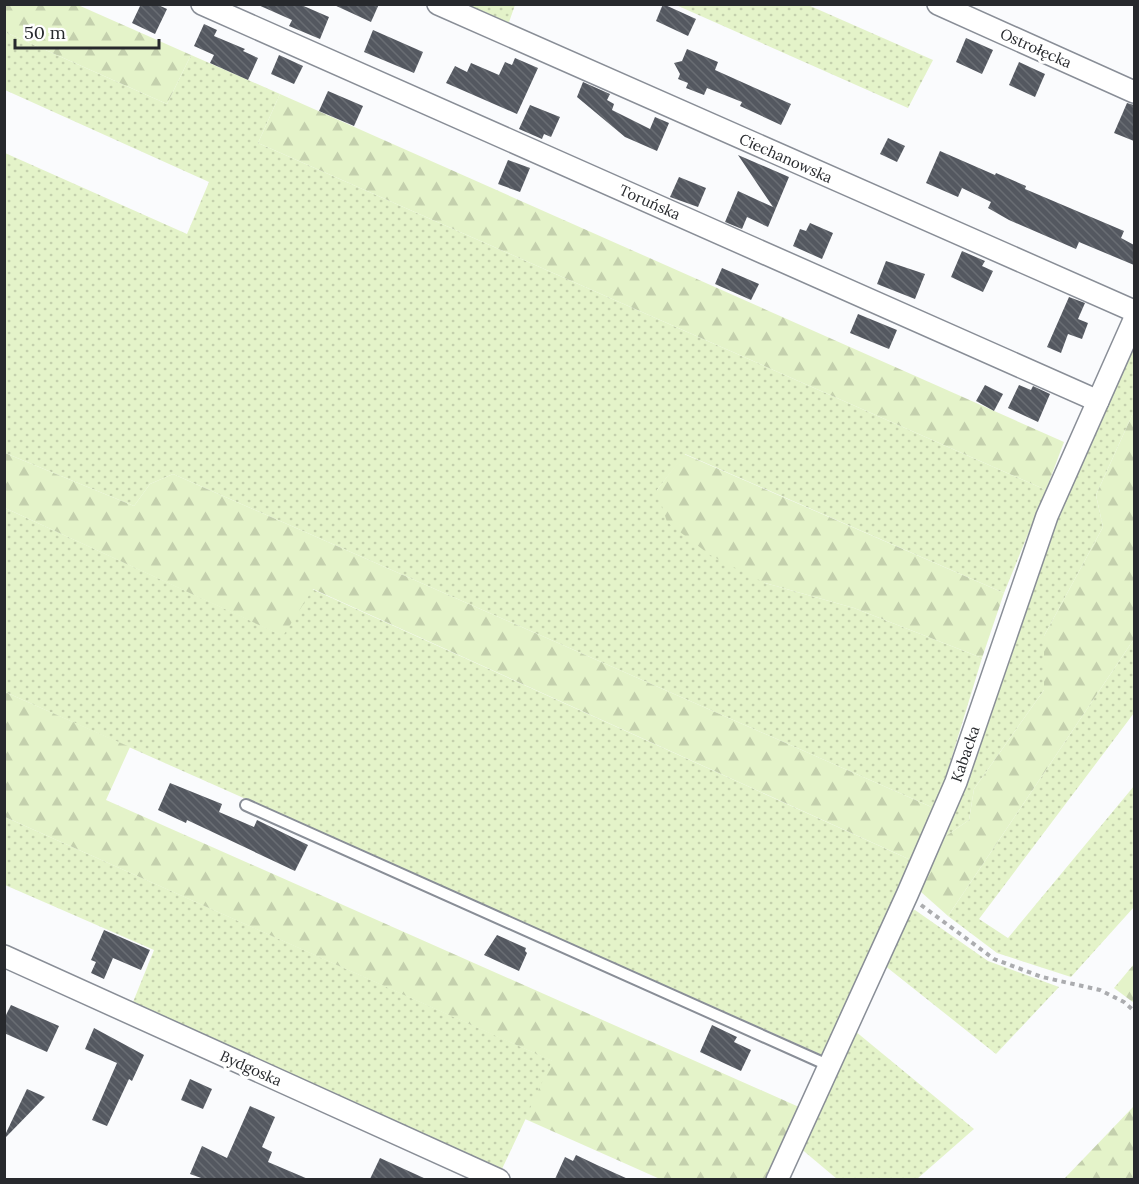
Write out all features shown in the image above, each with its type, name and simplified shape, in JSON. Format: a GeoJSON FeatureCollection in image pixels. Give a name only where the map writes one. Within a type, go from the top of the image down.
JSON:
{"type":"FeatureCollection","features":[{"type":"Feature","properties":{"kind":"street","name":"Toruńska"},"geometry":{"type":"LineString","coordinates":[[202,4],[1098,401]]}},
{"type":"Feature","properties":{"kind":"street","name":"Ciechanowska"},"geometry":{"type":"LineString","coordinates":[[438,4],[1134,311]]}},
{"type":"Feature","properties":{"kind":"street","name":"Ostrołęcka"},"geometry":{"type":"LineString","coordinates":[[938,4],[1134,92]]}},
{"type":"Feature","properties":{"kind":"street","name":"Kabacka"},"geometry":{"type":"LineString","coordinates":[[777,1179],[908,895],[956,782],[1047,516],[1134,321]]}},
{"type":"Feature","properties":{"kind":"street","name":"Bydgoska"},"geometry":{"type":"LineString","coordinates":[[4,956],[499,1179]]}},
{"type":"Feature","properties":{"kind":"lane"},"geometry":{"type":"LineString","coordinates":[[246,805],[830,1066]]}},
{"type":"Feature","properties":{"kind":"path"},"geometry":{"type":"LineString","coordinates":[[908,895],[994,959],[1042,977],[1100,990],[1124,1002],[1134,1011]]}},
{"type":"Feature","properties":{"kind":"green space"},"geometry":{"type":"Polygon","coordinates":[[[5,4],[78,5],[191,55],[167,104],[5,32],[5,4]]]}},
{"type":"Feature","properties":{"kind":"green space"},"geometry":{"type":"Polygon","coordinates":[[[462,5],[515,5],[508,25],[462,5]]]}},
{"type":"Feature","properties":{"kind":"green space"},"geometry":{"type":"Polygon","coordinates":[[[676,5],[808,5],[933,60],[908,108],[676,5]]]}},
{"type":"Feature","properties":{"kind":"green space"},"geometry":{"type":"Polygon","coordinates":[[[5,32],[167,104],[191,55],[280,94],[258,143],[1046,490],[1004,593],[685,454],[657,490],[765,583],[854,608],[982,658],[936,809],[173,474],[150,484],[134,506],[5,453],[5,153],[187,234],[209,182],[5,90],[5,32]]]}},
{"type":"Feature","properties":{"kind":"green space"},"geometry":{"type":"Polygon","coordinates":[[[280,94],[1064,442],[1046,490],[258,143],[280,94]]]}},
{"type":"Feature","properties":{"kind":"green space"},"geometry":{"type":"Polygon","coordinates":[[[1134,348],[1134,411],[1096,495],[1103,527],[1044,636],[1044,690],[974,789],[969,820],[943,838],[1056,519],[1134,348]]]}},
{"type":"Feature","properties":{"kind":"green space"},"geometry":{"type":"Polygon","coordinates":[[[1134,411],[1134,639],[948,916],[921,892],[924,877],[943,838],[969,820],[974,789],[1044,690],[1044,636],[1103,527],[1096,495],[1134,411]]]}},
{"type":"Feature","properties":{"kind":"green space"},"geometry":{"type":"Polygon","coordinates":[[[5,453],[134,506],[150,484],[173,474],[936,809],[913,861],[313,589],[283,636],[5,508],[5,453]]]}},
{"type":"Feature","properties":{"kind":"green space"},"geometry":{"type":"Polygon","coordinates":[[[684,454],[1004,593],[982,658],[854,608],[765,583],[710,555],[667,522],[657,490],[684,454]]]}},
{"type":"Feature","properties":{"kind":"green space"},"geometry":{"type":"Polygon","coordinates":[[[5,508],[282,635],[312,589],[913,861],[822,1055],[5,692],[5,508]]]}},
{"type":"Feature","properties":{"kind":"green space"},"geometry":{"type":"Polygon","coordinates":[[[1134,639],[1134,713],[979,919],[1008,938],[1134,786],[1134,907],[1071,977],[997,953],[948,916],[1134,639]]]}},
{"type":"Feature","properties":{"kind":"green space"},"geometry":{"type":"Polygon","coordinates":[[[5,692],[130,747],[106,800],[799,1107],[767,1179],[660,1179],[525,1119],[552,1061],[5,817],[5,692]]]}},
{"type":"Feature","properties":{"kind":"green space"},"geometry":{"type":"Polygon","coordinates":[[[5,817],[553,1061],[501,1171],[131,1007],[154,950],[5,885],[5,817]]]}},
{"type":"Feature","properties":{"kind":"green space"},"geometry":{"type":"Polygon","coordinates":[[[915,910],[988,961],[1059,987],[996,1054],[884,965],[908,911],[915,910]]]}},
{"type":"Feature","properties":{"kind":"green space"},"geometry":{"type":"Polygon","coordinates":[[[1134,964],[1134,1003],[1114,988],[1134,964]]]}},
{"type":"Feature","properties":{"kind":"green space"},"geometry":{"type":"Polygon","coordinates":[[[855,1031],[974,1129],[917,1179],[837,1179],[799,1147],[855,1031]]]}},
{"type":"Feature","properties":{"kind":"green space"},"geometry":{"type":"Polygon","coordinates":[[[1134,1106],[1134,1179],[1064,1179],[1134,1106]]]}},
{"type":"Feature","properties":{"kind":"building"},"geometry":{"type":"Polygon","coordinates":[[[141,4],[156,4],[167,9],[155,34],[132,23],[141,4]]]}},
{"type":"Feature","properties":{"kind":"building"},"geometry":{"type":"Polygon","coordinates":[[[256,4],[299,4],[329,17],[320,39],[289,26],[292,20],[256,4]]]}},
{"type":"Feature","properties":{"kind":"building"},"geometry":{"type":"Polygon","coordinates":[[[332,4],[379,4],[371,22],[332,4]]]}},
{"type":"Feature","properties":{"kind":"building"},"geometry":{"type":"Polygon","coordinates":[[[663,4],[696,19],[688,36],[656,21],[663,4]]]}},
{"type":"Feature","properties":{"kind":"building"},"geometry":{"type":"Polygon","coordinates":[[[204,24],[217,30],[214,36],[245,49],[243,51],[258,58],[248,80],[210,63],[214,55],[194,46],[204,24]]]}},
{"type":"Feature","properties":{"kind":"building"},"geometry":{"type":"Polygon","coordinates":[[[373,30],[423,52],[414,73],[364,52],[373,30]]]}},
{"type":"Feature","properties":{"kind":"building"},"geometry":{"type":"Polygon","coordinates":[[[966,38],[993,50],[982,74],[956,62],[966,38]]]}},
{"type":"Feature","properties":{"kind":"building"},"geometry":{"type":"Polygon","coordinates":[[[687,49],[718,62],[715,70],[791,104],[781,125],[740,106],[742,102],[707,88],[704,95],[686,88],[688,83],[678,79],[680,74],[674,63],[682,61],[687,49]]]}},
{"type":"Feature","properties":{"kind":"building"},"geometry":{"type":"Polygon","coordinates":[[[279,55],[303,66],[294,84],[271,74],[279,55]]]}},
{"type":"Feature","properties":{"kind":"building"},"geometry":{"type":"Polygon","coordinates":[[[515,58],[538,68],[517,114],[446,83],[455,66],[467,72],[471,63],[499,75],[505,62],[512,65],[515,58]]]}},
{"type":"Feature","properties":{"kind":"building"},"geometry":{"type":"Polygon","coordinates":[[[1019,62],[1045,74],[1035,97],[1009,85],[1019,62]]]}},
{"type":"Feature","properties":{"kind":"building"},"geometry":{"type":"Polygon","coordinates":[[[583,82],[610,94],[607,100],[614,104],[612,110],[650,129],[655,117],[669,123],[657,151],[625,137],[577,97],[583,82]]]}},
{"type":"Feature","properties":{"kind":"building"},"geometry":{"type":"Polygon","coordinates":[[[328,91],[363,106],[354,126],[319,111],[328,91]]]}},
{"type":"Feature","properties":{"kind":"building"},"geometry":{"type":"Polygon","coordinates":[[[1127,103],[1134,105],[1134,141],[1114,133],[1127,103]]]}},
{"type":"Feature","properties":{"kind":"building"},"geometry":{"type":"Polygon","coordinates":[[[530,105],[560,117],[551,137],[544,134],[542,139],[519,129],[530,105]]]}},
{"type":"Feature","properties":{"kind":"building"},"geometry":{"type":"Polygon","coordinates":[[[888,138],[905,146],[897,162],[880,154],[888,138]]]}},
{"type":"Feature","properties":{"kind":"building"},"geometry":{"type":"Polygon","coordinates":[[[940,151],[1026,186],[1025,189],[1124,231],[1121,238],[1134,245],[1134,265],[1079,242],[1076,249],[1009,220],[988,208],[991,202],[962,188],[958,197],[926,183],[940,151]]]}},
{"type":"Feature","properties":{"kind":"building"},"geometry":{"type":"Polygon","coordinates":[[[738,155],[789,177],[768,227],[747,217],[742,229],[725,222],[738,191],[773,207],[738,155]]]}},
{"type":"Feature","properties":{"kind":"building"},"geometry":{"type":"Polygon","coordinates":[[[508,160],[530,168],[520,192],[498,184],[508,160]]]}},
{"type":"Feature","properties":{"kind":"building"},"geometry":{"type":"Polygon","coordinates":[[[679,177],[706,188],[698,207],[670,197],[679,177]]]}},
{"type":"Feature","properties":{"kind":"building"},"geometry":{"type":"Polygon","coordinates":[[[810,223],[833,233],[822,259],[793,246],[800,229],[806,231],[810,223]]]}},
{"type":"Feature","properties":{"kind":"building"},"geometry":{"type":"Polygon","coordinates":[[[962,251],[985,261],[982,266],[993,271],[983,292],[951,277],[962,251]]]}},
{"type":"Feature","properties":{"kind":"building"},"geometry":{"type":"Polygon","coordinates":[[[886,261],[925,274],[915,299],[877,284],[886,261]]]}},
{"type":"Feature","properties":{"kind":"building"},"geometry":{"type":"Polygon","coordinates":[[[722,268],[759,284],[751,300],[715,284],[722,268]]]}},
{"type":"Feature","properties":{"kind":"building"},"geometry":{"type":"Polygon","coordinates":[[[1069,297],[1085,303],[1078,319],[1088,323],[1082,339],[1068,334],[1061,353],[1047,347],[1069,297]]]}},
{"type":"Feature","properties":{"kind":"building"},"geometry":{"type":"Polygon","coordinates":[[[858,314],[897,330],[889,349],[850,333],[858,314]]]}},
{"type":"Feature","properties":{"kind":"building"},"geometry":{"type":"Polygon","coordinates":[[[985,385],[1003,394],[994,411],[976,401],[985,385]]]}},
{"type":"Feature","properties":{"kind":"building"},"geometry":{"type":"Polygon","coordinates":[[[1019,385],[1031,390],[1033,386],[1050,394],[1038,422],[1008,408],[1019,385]]]}},
{"type":"Feature","properties":{"kind":"building"},"geometry":{"type":"Polygon","coordinates":[[[170,783],[222,804],[219,812],[254,827],[257,820],[308,845],[295,871],[187,820],[186,823],[158,810],[170,783]]]}},
{"type":"Feature","properties":{"kind":"building"},"geometry":{"type":"Polygon","coordinates":[[[104,930],[150,950],[141,970],[113,958],[104,979],[91,973],[96,962],[91,960],[104,930]]]}},
{"type":"Feature","properties":{"kind":"building"},"geometry":{"type":"Polygon","coordinates":[[[497,935],[526,948],[527,953],[519,971],[484,955],[497,935]]]}},
{"type":"Feature","properties":{"kind":"building"},"geometry":{"type":"Polygon","coordinates":[[[11,1005],[59,1026],[47,1052],[4,1033],[4,1019],[11,1005]]]}},
{"type":"Feature","properties":{"kind":"building"},"geometry":{"type":"Polygon","coordinates":[[[712,1025],[737,1037],[734,1042],[751,1050],[741,1071],[700,1052],[712,1025]]]}},
{"type":"Feature","properties":{"kind":"building"},"geometry":{"type":"Polygon","coordinates":[[[94,1028],[144,1055],[132,1081],[129,1079],[107,1126],[92,1120],[117,1063],[85,1049],[94,1028]]]}},
{"type":"Feature","properties":{"kind":"building"},"geometry":{"type":"Polygon","coordinates":[[[190,1079],[212,1089],[203,1109],[181,1100],[190,1079]]]}},
{"type":"Feature","properties":{"kind":"building"},"geometry":{"type":"Polygon","coordinates":[[[27,1089],[45,1097],[6,1137],[5,1135],[27,1089]]]}},
{"type":"Feature","properties":{"kind":"building"},"geometry":{"type":"Polygon","coordinates":[[[250,1106],[275,1117],[262,1147],[272,1152],[268,1162],[308,1179],[204,1179],[190,1174],[202,1146],[227,1158],[250,1106]]]}},
{"type":"Feature","properties":{"kind":"building"},"geometry":{"type":"Polygon","coordinates":[[[576,1155],[628,1179],[555,1179],[565,1157],[573,1161],[576,1155]]]}},
{"type":"Feature","properties":{"kind":"building"},"geometry":{"type":"Polygon","coordinates":[[[380,1158],[426,1179],[370,1179],[380,1158]]]}}]}
